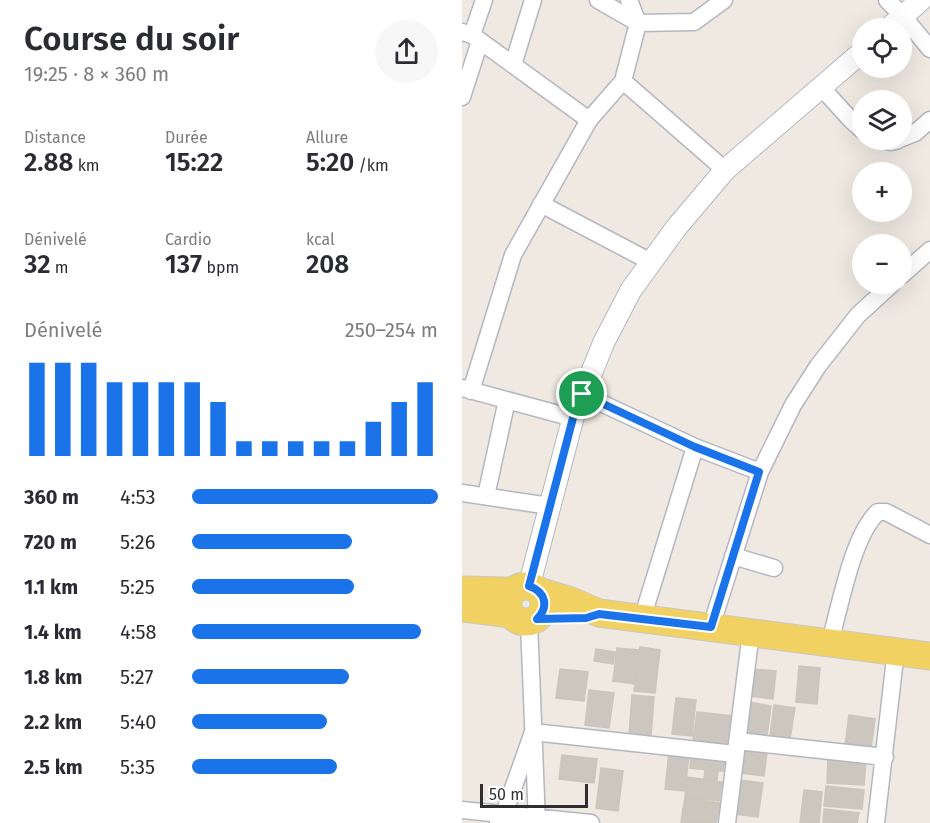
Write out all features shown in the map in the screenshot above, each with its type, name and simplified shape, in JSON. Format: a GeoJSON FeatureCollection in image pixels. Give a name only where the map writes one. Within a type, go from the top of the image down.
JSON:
{"type":"FeatureCollection","features":[{"type":"Feature","properties":{"kind":"main road"},"geometry":{"type":"LineString","coordinates":[[462,590],[586,618],[599,614],[930,655]]}},
{"type":"Feature","properties":{"kind":"main road"},"geometry":{"type":"LineString","coordinates":[[462,608],[527,604]]}},
{"type":"Feature","properties":{"kind":"street"},"geometry":{"type":"LineString","coordinates":[[462,97],[471,36],[484,0]]}},
{"type":"Feature","properties":{"kind":"street"},"geometry":{"type":"LineString","coordinates":[[513,65],[533,0]]}},
{"type":"Feature","properties":{"kind":"street"},"geometry":{"type":"LineString","coordinates":[[598,0],[638,23],[694,22],[724,0]]}},
{"type":"Feature","properties":{"kind":"street"},"geometry":{"type":"LineString","coordinates":[[573,418],[467,389],[513,255],[589,120],[623,81],[638,23],[629,0]]}},
{"type":"Feature","properties":{"kind":"street"},"geometry":{"type":"LineString","coordinates":[[886,0],[894,18]]}},
{"type":"Feature","properties":{"kind":"street"},"geometry":{"type":"LineString","coordinates":[[901,18],[921,0]]}},
{"type":"Feature","properties":{"kind":"street"},"geometry":{"type":"LineString","coordinates":[[912,35],[930,50]]}},
{"type":"Feature","properties":{"kind":"street"},"geometry":{"type":"LineString","coordinates":[[471,36],[589,120]]}},
{"type":"Feature","properties":{"kind":"street"},"geometry":{"type":"LineString","coordinates":[[537,821],[527,604],[573,418],[582,394],[604,342],[631,290],[696,202],[725,170],[852,61]]}},
{"type":"Feature","properties":{"kind":"street"},"geometry":{"type":"LineString","coordinates":[[623,81],[725,170]]}},
{"type":"Feature","properties":{"kind":"street"},"geometry":{"type":"LineString","coordinates":[[821,87],[852,121]]}},
{"type":"Feature","properties":{"kind":"street"},"geometry":{"type":"LineString","coordinates":[[912,134],[930,120]]}},
{"type":"Feature","properties":{"kind":"street"},"geometry":{"type":"LineString","coordinates":[[541,204],[651,262]]}},
{"type":"Feature","properties":{"kind":"street"},"geometry":{"type":"LineString","coordinates":[[912,266],[930,250]]}},
{"type":"Feature","properties":{"kind":"street"},"geometry":{"type":"LineString","coordinates":[[711,627],[759,472],[793,405],[818,366],[858,315],[881,294]]}},
{"type":"Feature","properties":{"kind":"street"},"geometry":{"type":"LineString","coordinates":[[582,394],[695,447],[759,472]]}},
{"type":"Feature","properties":{"kind":"street"},"geometry":{"type":"LineString","coordinates":[[486,496],[507,400]]}},
{"type":"Feature","properties":{"kind":"street"},"geometry":{"type":"LineString","coordinates":[[642,619],[695,447]]}},
{"type":"Feature","properties":{"kind":"street"},"geometry":{"type":"LineString","coordinates":[[462,493],[550,506]]}},
{"type":"Feature","properties":{"kind":"street"},"geometry":{"type":"LineString","coordinates":[[830,642],[856,546],[871,519],[878,512],[886,512],[930,535]]}},
{"type":"Feature","properties":{"kind":"street"},"geometry":{"type":"LineString","coordinates":[[733,556],[774,568]]}},
{"type":"Feature","properties":{"kind":"street"},"geometry":{"type":"LineString","coordinates":[[727,823],[751,632]]}},
{"type":"Feature","properties":{"kind":"street"},"geometry":{"type":"LineString","coordinates":[[876,823],[896,650]]}},
{"type":"Feature","properties":{"kind":"street"},"geometry":{"type":"LineString","coordinates":[[533,732],[885,757]]}},
{"type":"Feature","properties":{"kind":"street"},"geometry":{"type":"LineString","coordinates":[[501,819],[533,732]]}},
{"type":"Feature","properties":{"kind":"street"},"geometry":{"type":"LineString","coordinates":[[462,810],[501,819],[591,823]]}},
{"type":"Feature","properties":{"kind":"building"},"geometry":{"type":"Polygon","coordinates":[[[640,647],[660,650],[655,693],[634,691],[640,647]]]}},
{"type":"Feature","properties":{"kind":"building"},"geometry":{"type":"Polygon","coordinates":[[[617,648],[639,650],[635,684],[613,681],[617,648]]]}},
{"type":"Feature","properties":{"kind":"building"},"geometry":{"type":"Polygon","coordinates":[[[596,649],[615,652],[613,664],[594,661],[596,649]]]}},
{"type":"Feature","properties":{"kind":"building"},"geometry":{"type":"Polygon","coordinates":[[[799,666],[820,668],[817,704],[796,702],[799,666]]]}},
{"type":"Feature","properties":{"kind":"building"},"geometry":{"type":"Polygon","coordinates":[[[560,669],[588,672],[584,701],[556,698],[560,669]]]}},
{"type":"Feature","properties":{"kind":"building"},"geometry":{"type":"Polygon","coordinates":[[[753,669],[776,671],[773,699],[750,696],[753,669]]]}},
{"type":"Feature","properties":{"kind":"building"},"geometry":{"type":"Polygon","coordinates":[[[589,690],[614,693],[609,728],[585,725],[589,690]]]}},
{"type":"Feature","properties":{"kind":"building"},"geometry":{"type":"Polygon","coordinates":[[[632,695],[654,697],[651,737],[629,735],[632,695]]]}},
{"type":"Feature","properties":{"kind":"building"},"geometry":{"type":"Polygon","coordinates":[[[676,698],[696,700],[692,736],[672,734],[676,698]]]}},
{"type":"Feature","properties":{"kind":"building"},"geometry":{"type":"Polygon","coordinates":[[[749,702],[771,706],[767,736],[744,733],[749,702]]]}},
{"type":"Feature","properties":{"kind":"building"},"geometry":{"type":"Polygon","coordinates":[[[774,705],[795,708],[790,739],[770,736],[774,705]]]}},
{"type":"Feature","properties":{"kind":"building"},"geometry":{"type":"Polygon","coordinates":[[[697,712],[733,716],[729,744],[693,740],[697,712]]]}},
{"type":"Feature","properties":{"kind":"building"},"geometry":{"type":"Polygon","coordinates":[[[849,715],[875,719],[871,749],[845,745],[849,715]]]}},
{"type":"Feature","properties":{"kind":"building"},"geometry":{"type":"Polygon","coordinates":[[[745,749],[767,752],[764,776],[742,773],[745,749]]]}},
{"type":"Feature","properties":{"kind":"building"},"geometry":{"type":"Polygon","coordinates":[[[669,752],[689,754],[685,791],[665,789],[669,752]]]}},
{"type":"Feature","properties":{"kind":"building"},"geometry":{"type":"Polygon","coordinates":[[[691,753],[725,757],[723,771],[690,768],[691,753]]]}},
{"type":"Feature","properties":{"kind":"building"},"geometry":{"type":"Polygon","coordinates":[[[562,755],[597,759],[594,783],[559,779],[562,755]]]}},
{"type":"Feature","properties":{"kind":"building"},"geometry":{"type":"Polygon","coordinates":[[[828,758],[866,760],[864,785],[827,783],[828,758]]]}},
{"type":"Feature","properties":{"kind":"building"},"geometry":{"type":"Polygon","coordinates":[[[601,768],[623,771],[618,811],[596,808],[601,768]]]}},
{"type":"Feature","properties":{"kind":"building"},"geometry":{"type":"Polygon","coordinates":[[[705,770],[718,771],[717,780],[704,779],[705,770]]]}},
{"type":"Feature","properties":{"kind":"building"},"geometry":{"type":"Polygon","coordinates":[[[687,777],[722,782],[719,801],[685,796],[687,777]]]}},
{"type":"Feature","properties":{"kind":"building"},"geometry":{"type":"Polygon","coordinates":[[[739,780],[763,783],[758,817],[734,814],[739,780]]]}},
{"type":"Feature","properties":{"kind":"building"},"geometry":{"type":"Polygon","coordinates":[[[826,786],[864,790],[862,809],[824,806],[826,786]]]}},
{"type":"Feature","properties":{"kind":"building"},"geometry":{"type":"Polygon","coordinates":[[[804,790],[822,792],[819,823],[800,823],[804,790]]]}},
{"type":"Feature","properties":{"kind":"building"},"geometry":{"type":"Polygon","coordinates":[[[685,797],[720,803],[716,823],[681,822],[685,797]]]}},
{"type":"Feature","properties":{"kind":"building"},"geometry":{"type":"Polygon","coordinates":[[[824,809],[859,813],[857,823],[823,823],[824,809]]]}},
{"type":"Feature","properties":{"kind":"route"},"geometry":{"type":"LineString","coordinates":[[582,394],[695,447],[759,472],[711,627],[599,614],[586,618],[537,619],[545,607],[544,599],[541,592],[529,586],[573,418],[582,394]]}}]}
